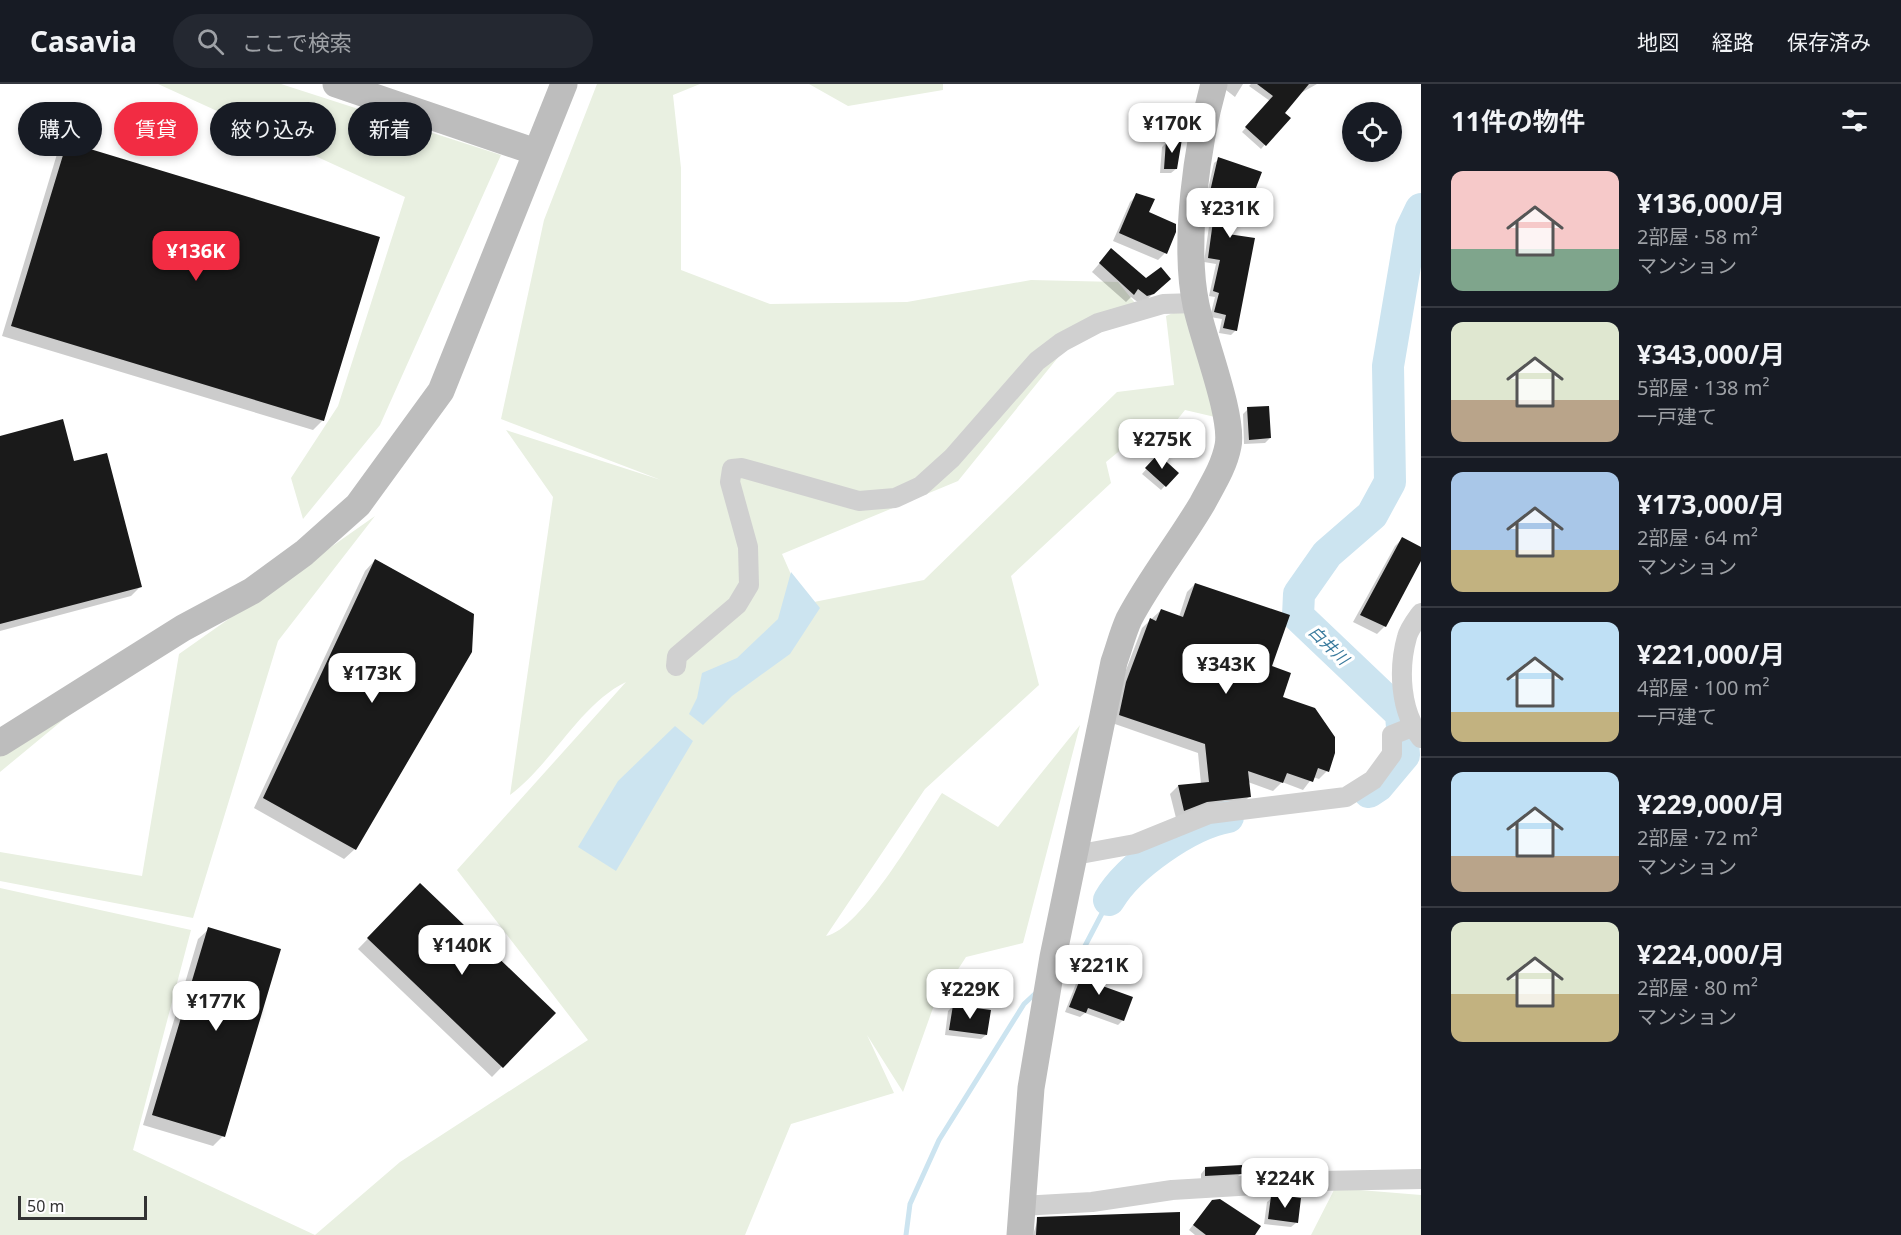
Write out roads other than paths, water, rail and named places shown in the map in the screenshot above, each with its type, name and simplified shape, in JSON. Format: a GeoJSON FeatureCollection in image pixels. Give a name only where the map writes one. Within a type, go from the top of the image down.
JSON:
{"type":"FeatureCollection","features":[{"type":"Feature","properties":{"kind":"street"},"geometry":{"type":"LineString","coordinates":[[336,84],[536,152]]}},
{"type":"Feature","properties":{"kind":"street"},"geometry":{"type":"LineString","coordinates":[[0,743],[183,628],[252,591],[304,554],[358,505],[441,391],[564,84]]}},
{"type":"Feature","properties":{"kind":"street"},"geometry":{"type":"LineString","coordinates":[[1020,1235],[1031,1088],[1053,957],[1114,662],[1129,620],[1224,464],[1229,443],[1226,415],[1196,303],[1193,220],[1201,133],[1214,84]]}},
{"type":"Feature","properties":{"kind":"street"},"geometry":{"type":"LineString","coordinates":[[676,666],[677,656],[737,605],[749,585],[748,547],[730,482],[732,469],[742,468],[859,501],[895,498],[921,486],[952,458],[1037,361],[1062,342],[1098,323],[1163,304],[1196,303]]}},
{"type":"Feature","properties":{"kind":"street"},"geometry":{"type":"LineString","coordinates":[[1075,855],[1135,844],[1209,814],[1346,797],[1372,780],[1392,754],[1392,735],[1417,732],[1401,685],[1407,636],[1421,613]]}},
{"type":"Feature","properties":{"kind":"street"},"geometry":{"type":"LineString","coordinates":[[1021,1206],[1092,1202],[1172,1190],[1321,1181],[1421,1179]]}},
{"type":"Feature","properties":{"kind":"water"},"geometry":{"type":"Polygon","coordinates":[[[791,572],[820,608],[790,654],[732,696],[703,725],[689,714],[697,698],[702,673],[737,658],[778,619],[791,572]]]}},
{"type":"Feature","properties":{"kind":"water"},"geometry":{"type":"Polygon","coordinates":[[[675,726],[693,741],[616,871],[578,847],[618,781],[675,726]]]}},
{"type":"Feature","properties":{"kind":"waterway","name":"白井川"},"geometry":{"type":"LineString","coordinates":[[1369,792],[1378,786],[1404,755],[1401,714],[1298,616],[1299,594],[1327,554],[1372,515],[1390,482],[1388,366],[1411,230],[1421,209]]}},
{"type":"Feature","properties":{"kind":"waterway","name":"白井川"},"geometry":{"type":"LineString","coordinates":[[1109,900],[1118,887],[1161,848],[1196,828],[1228,817]]}},
{"type":"Feature","properties":{"kind":"waterway"},"geometry":{"type":"LineString","coordinates":[[1060,971],[1074,967],[1109,900]]}},
{"type":"Feature","properties":{"kind":"waterway"},"geometry":{"type":"LineString","coordinates":[[906,1235],[910,1204],[939,1140],[1024,1004],[1038,991]]}}]}
